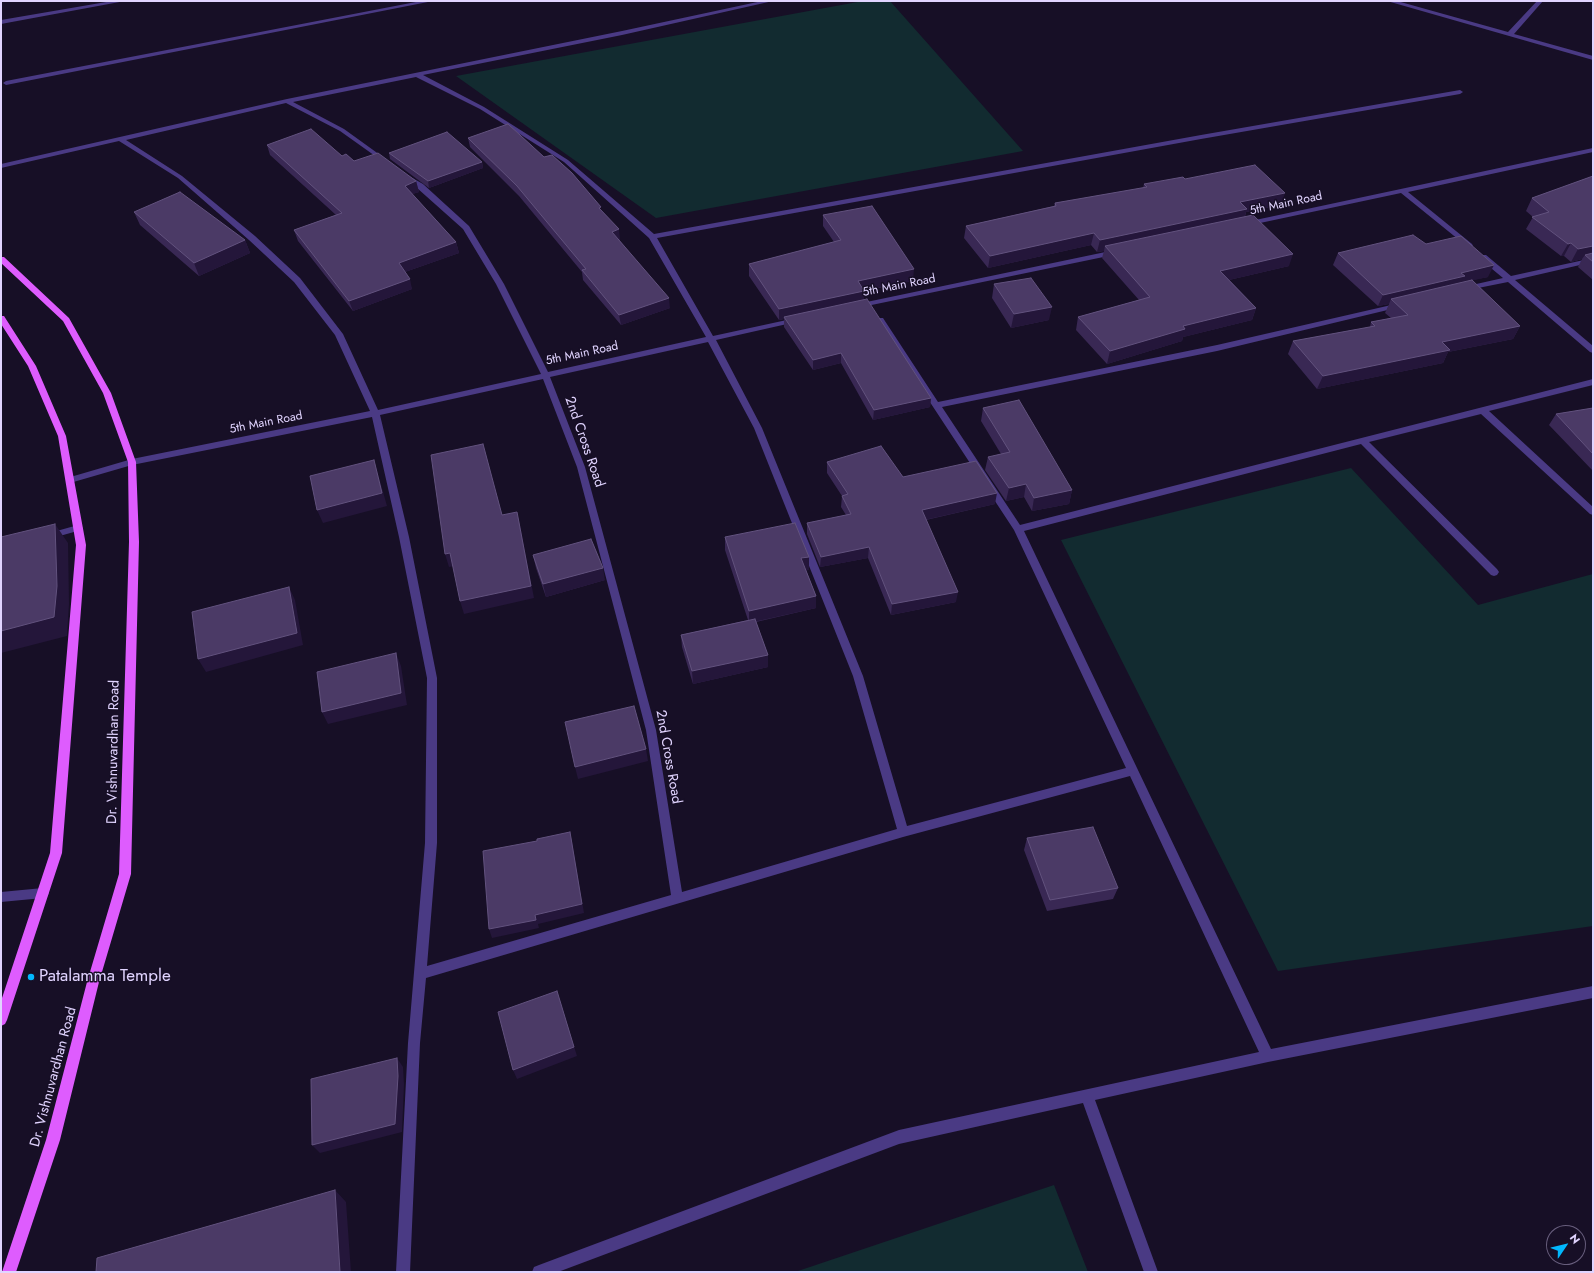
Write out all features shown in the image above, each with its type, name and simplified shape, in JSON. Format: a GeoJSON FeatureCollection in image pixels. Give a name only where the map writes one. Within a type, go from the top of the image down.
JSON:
{"type":"FeatureCollection","features":[{"type":"Feature","properties":{"kind":"main road","name":"Dr. Vishnuvardhan Road"},"geometry":{"type":"LineString","coordinates":[[1,259],[66,320],[107,393],[132,462],[134,542],[125,874],[93,982],[53,1140],[9,1272]]}},
{"type":"Feature","properties":{"kind":"main road"},"geometry":{"type":"LineString","coordinates":[[1,318],[35,373],[62,436],[81,545],[56,853],[1,1020]]}},
{"type":"Feature","properties":{"kind":"street"},"geometry":{"type":"LineString","coordinates":[[1,22],[122,1]]}},
{"type":"Feature","properties":{"kind":"street"},"geometry":{"type":"LineString","coordinates":[[3,83],[430,1]]}},
{"type":"Feature","properties":{"kind":"street"},"geometry":{"type":"LineString","coordinates":[[1,166],[287,101],[622,33],[770,1]]}},
{"type":"Feature","properties":{"kind":"street"},"geometry":{"type":"LineString","coordinates":[[1390,1],[1593,58]]}},
{"type":"Feature","properties":{"kind":"street"},"geometry":{"type":"LineString","coordinates":[[1510,34],[1540,1]]}},
{"type":"Feature","properties":{"kind":"street"},"geometry":{"type":"LineString","coordinates":[[416,74],[482,108],[566,161],[652,237],[710,339],[758,428],[858,676],[903,832]]}},
{"type":"Feature","properties":{"kind":"street"},"geometry":{"type":"LineString","coordinates":[[652,237],[1202,137],[1460,92]]}},
{"type":"Feature","properties":{"kind":"street","name":"2nd Cross Road"},"geometry":{"type":"LineString","coordinates":[[287,101],[342,130],[420,186],[466,228],[500,284],[545,374],[581,467],[651,730],[678,898]]}},
{"type":"Feature","properties":{"kind":"street"},"geometry":{"type":"LineString","coordinates":[[120,139],[180,177],[297,280],[340,334],[375,413],[404,537],[432,678],[431,843],[414,1043],[403,1272]]}},
{"type":"Feature","properties":{"kind":"street","name":"5th Main Road"},"geometry":{"type":"LineString","coordinates":[[1237,226],[1593,150]]}},
{"type":"Feature","properties":{"kind":"street"},"geometry":{"type":"LineString","coordinates":[[1402,191],[1510,279],[1593,350]]}},
{"type":"Feature","properties":{"kind":"street","name":"5th Main Road"},"geometry":{"type":"LineString","coordinates":[[846,309],[1120,252]]}},
{"type":"Feature","properties":{"kind":"street"},"geometry":{"type":"LineString","coordinates":[[1456,292],[1593,260]]}},
{"type":"Feature","properties":{"kind":"street"},"geometry":{"type":"LineString","coordinates":[[937,405],[1217,348],[1409,303]]}},
{"type":"Feature","properties":{"kind":"street"},"geometry":{"type":"LineString","coordinates":[[869,304],[1018,529],[1268,1056]]}},
{"type":"Feature","properties":{"kind":"street","name":"5th Main Road"},"geometry":{"type":"LineString","coordinates":[[70,480],[132,462],[375,413],[545,374],[801,319]]}},
{"type":"Feature","properties":{"kind":"street"},"geometry":{"type":"LineString","coordinates":[[1018,529],[1593,382]]}},
{"type":"Feature","properties":{"kind":"street"},"geometry":{"type":"LineString","coordinates":[[1482,410],[1593,512]]}},
{"type":"Feature","properties":{"kind":"street"},"geometry":{"type":"LineString","coordinates":[[1362,440],[1494,572]]}},
{"type":"Feature","properties":{"kind":"street"},"geometry":{"type":"LineString","coordinates":[[36,540],[78,528]]}},
{"type":"Feature","properties":{"kind":"street"},"geometry":{"type":"LineString","coordinates":[[420,974],[903,832],[1132,771]]}},
{"type":"Feature","properties":{"kind":"street"},"geometry":{"type":"LineString","coordinates":[[1,897],[43,893]]}},
{"type":"Feature","properties":{"kind":"street"},"geometry":{"type":"LineString","coordinates":[[539,1272],[899,1137],[1268,1056],[1593,992]]}},
{"type":"Feature","properties":{"kind":"street"},"geometry":{"type":"LineString","coordinates":[[1087,1096],[1151,1272]]}},
{"type":"Feature","properties":{"kind":"green space"},"geometry":{"type":"Polygon","coordinates":[[[863,1],[890,1],[1023,151],[656,218],[456,76],[863,1]]]}},
{"type":"Feature","properties":{"kind":"green space"},"geometry":{"type":"Polygon","coordinates":[[[1351,468],[1478,605],[1593,574],[1593,926],[1278,971],[1061,540],[1351,468]]]}},
{"type":"Feature","properties":{"kind":"green space"},"geometry":{"type":"Polygon","coordinates":[[[1054,1185],[1088,1272],[795,1272],[1054,1185]]]}},
{"type":"Feature","properties":{"kind":"building"},"geometry":{"type":"Polygon","coordinates":[[[508,124],[544,157],[552,155],[572,173],[601,207],[599,208],[619,229],[612,232],[669,298],[619,315],[582,270],[586,269],[517,186],[468,138],[508,124]]]}},
{"type":"Feature","properties":{"kind":"building"},"geometry":{"type":"Polygon","coordinates":[[[311,129],[342,156],[346,154],[354,161],[378,153],[416,181],[405,186],[456,242],[399,263],[410,279],[349,301],[294,230],[342,213],[267,145],[311,129]]]}},
{"type":"Feature","properties":{"kind":"building"},"geometry":{"type":"Polygon","coordinates":[[[447,132],[482,162],[428,181],[389,153],[447,132]]]}},
{"type":"Feature","properties":{"kind":"building"},"geometry":{"type":"Polygon","coordinates":[[[1255,165],[1285,193],[1240,202],[1247,209],[1100,240],[1094,233],[990,256],[966,226],[1056,206],[1055,203],[1147,187],[1144,184],[1183,177],[1185,179],[1255,165]]]}},
{"type":"Feature","properties":{"kind":"building"},"geometry":{"type":"Polygon","coordinates":[[[1593,176],[1593,246],[1578,249],[1571,243],[1568,244],[1532,217],[1549,212],[1532,198],[1593,176]]]}},
{"type":"Feature","properties":{"kind":"building"},"geometry":{"type":"Polygon","coordinates":[[[180,192],[245,240],[194,263],[134,212],[180,192]]]}},
{"type":"Feature","properties":{"kind":"building"},"geometry":{"type":"Polygon","coordinates":[[[872,206],[914,269],[858,281],[864,291],[779,309],[749,264],[841,240],[823,215],[872,206]]]}},
{"type":"Feature","properties":{"kind":"building"},"geometry":{"type":"Polygon","coordinates":[[[1253,215],[1293,254],[1220,271],[1256,308],[1183,326],[1185,329],[1110,351],[1078,317],[1150,297],[1105,246],[1253,215]]]}},
{"type":"Feature","properties":{"kind":"building"},"geometry":{"type":"Polygon","coordinates":[[[1413,235],[1426,244],[1461,236],[1494,265],[1461,273],[1465,276],[1383,295],[1338,253],[1413,235]]]}},
{"type":"Feature","properties":{"kind":"building"},"geometry":{"type":"Polygon","coordinates":[[[1593,253],[1593,262],[1585,255],[1593,253]]]}},
{"type":"Feature","properties":{"kind":"building"},"geometry":{"type":"Polygon","coordinates":[[[1031,278],[1052,307],[1014,314],[994,284],[1031,278]]]}},
{"type":"Feature","properties":{"kind":"building"},"geometry":{"type":"Polygon","coordinates":[[[1472,280],[1520,326],[1442,342],[1450,350],[1323,376],[1293,341],[1375,326],[1371,322],[1408,315],[1391,299],[1472,280]]]}},
{"type":"Feature","properties":{"kind":"building"},"geometry":{"type":"Polygon","coordinates":[[[867,299],[931,398],[874,410],[841,353],[813,360],[784,317],[867,299]]]}},
{"type":"Feature","properties":{"kind":"building"},"geometry":{"type":"Polygon","coordinates":[[[1019,400],[1072,490],[1034,498],[1026,484],[1009,488],[988,457],[1010,452],[983,408],[1019,400]]]}},
{"type":"Feature","properties":{"kind":"building"},"geometry":{"type":"Polygon","coordinates":[[[1593,408],[1593,454],[1556,414],[1593,408]]]}},
{"type":"Feature","properties":{"kind":"building"},"geometry":{"type":"Polygon","coordinates":[[[483,444],[502,515],[517,512],[531,586],[460,601],[450,553],[445,554],[431,455],[483,444]]]}},
{"type":"Feature","properties":{"kind":"building"},"geometry":{"type":"Polygon","coordinates":[[[881,446],[903,477],[976,461],[997,493],[922,510],[958,592],[892,604],[869,547],[821,557],[807,523],[851,514],[842,496],[848,494],[827,462],[881,446]]]}},
{"type":"Feature","properties":{"kind":"building"},"geometry":{"type":"Polygon","coordinates":[[[374,460],[382,493],[317,510],[310,476],[374,460]]]}},
{"type":"Feature","properties":{"kind":"building"},"geometry":{"type":"Polygon","coordinates":[[[795,523],[809,557],[801,558],[816,596],[749,611],[725,537],[795,523]]]}},
{"type":"Feature","properties":{"kind":"building"},"geometry":{"type":"Polygon","coordinates":[[[55,524],[57,586],[54,617],[1,631],[1,537],[55,524]]]}},
{"type":"Feature","properties":{"kind":"building"},"geometry":{"type":"Polygon","coordinates":[[[591,539],[603,568],[543,584],[533,555],[591,539]]]}},
{"type":"Feature","properties":{"kind":"building"},"geometry":{"type":"Polygon","coordinates":[[[289,587],[297,633],[198,659],[192,612],[289,587]]]}},
{"type":"Feature","properties":{"kind":"building"},"geometry":{"type":"Polygon","coordinates":[[[755,619],[768,655],[692,671],[681,635],[755,619]]]}},
{"type":"Feature","properties":{"kind":"building"},"geometry":{"type":"Polygon","coordinates":[[[396,653],[401,693],[322,712],[317,672],[396,653]]]}},
{"type":"Feature","properties":{"kind":"building"},"geometry":{"type":"Polygon","coordinates":[[[634,706],[646,749],[575,767],[565,722],[634,706]]]}},
{"type":"Feature","properties":{"kind":"building"},"geometry":{"type":"Polygon","coordinates":[[[1093,827],[1118,888],[1050,900],[1027,838],[1093,827]]]}},
{"type":"Feature","properties":{"kind":"building"},"geometry":{"type":"Polygon","coordinates":[[[570,832],[582,904],[535,915],[536,920],[489,929],[483,851],[537,841],[537,839],[570,832]]]}},
{"type":"Feature","properties":{"kind":"building"},"geometry":{"type":"Polygon","coordinates":[[[557,991],[574,1047],[513,1070],[498,1012],[557,991]]]}},
{"type":"Feature","properties":{"kind":"building"},"geometry":{"type":"Polygon","coordinates":[[[397,1058],[398,1076],[395,1124],[312,1145],[311,1079],[397,1058]]]}},
{"type":"Feature","properties":{"kind":"building"},"geometry":{"type":"Polygon","coordinates":[[[335,1190],[340,1272],[96,1272],[97,1258],[335,1190]]]}},
{"type":"Feature","properties":{"kind":"place","name":"Patalamma Temple"},"geometry":{"type":"Point","coordinates":[31,977]}}]}
